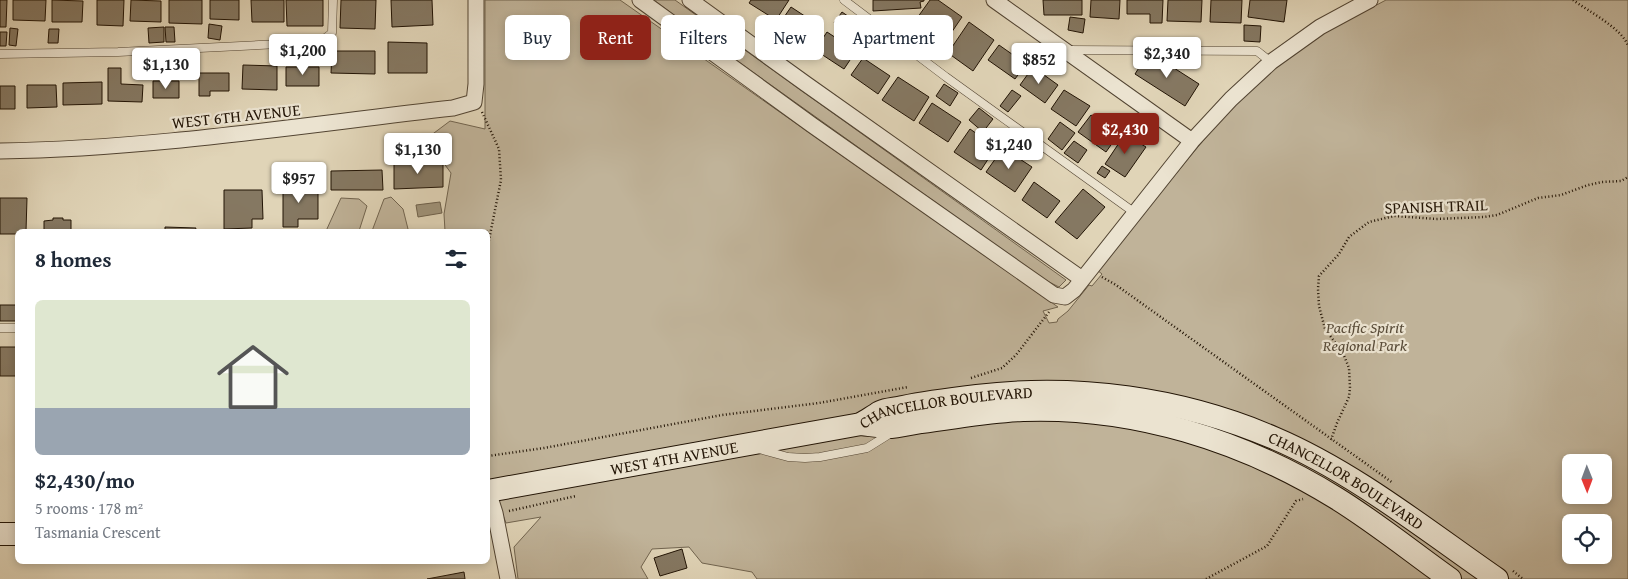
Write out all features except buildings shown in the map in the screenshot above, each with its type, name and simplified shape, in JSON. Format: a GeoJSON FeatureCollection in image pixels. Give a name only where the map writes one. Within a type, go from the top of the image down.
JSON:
{"type":"FeatureCollection","features":[{"type":"Feature","properties":{"kind":"main road","name":"CHANCELLOR BOULEVARD"},"geometry":{"type":"LineString","coordinates":[[861,424],[882,412],[901,408],[941,401],[1023,392],[1107,395],[1159,402],[1233,422],[1275,438],[1375,494],[1503,573]]}},
{"type":"Feature","properties":{"kind":"main road","name":"CHANCELLOR BOULEVARD"},"geometry":{"type":"LineString","coordinates":[[861,424],[890,427],[990,413],[1022,410],[1058,410],[1117,416],[1171,426],[1227,444],[1292,472],[1350,507],[1450,579]]}},
{"type":"Feature","properties":{"kind":"main road","name":"WEST 4TH AVENUE"},"geometry":{"type":"LineString","coordinates":[[490,491],[861,424]]}},
{"type":"Feature","properties":{"kind":"main road"},"geometry":{"type":"LineString","coordinates":[[0,534],[15,534]]}},
{"type":"Feature","properties":{"kind":"street"},"geometry":{"type":"LineString","coordinates":[[474,102],[476,84],[476,0]]}},
{"type":"Feature","properties":{"kind":"street"},"geometry":{"type":"LineString","coordinates":[[640,0],[812,124],[1054,294],[1065,297],[1074,290],[1192,141],[1231,98],[1271,62],[1320,27],[1369,0]]}},
{"type":"Feature","properties":{"kind":"street"},"geometry":{"type":"LineString","coordinates":[[690,0],[1082,279]]}},
{"type":"Feature","properties":{"kind":"street"},"geometry":{"type":"LineString","coordinates":[[994,0],[1192,141]]}},
{"type":"Feature","properties":{"kind":"street","name":"WEST 6TH AVENUE"},"geometry":{"type":"LineString","coordinates":[[0,151],[97,147],[206,138],[453,108],[474,102]]}},
{"type":"Feature","properties":{"kind":"street"},"geometry":{"type":"LineString","coordinates":[[490,497],[495,512],[508,579]]}},
{"type":"Feature","properties":{"kind":"lane"},"geometry":{"type":"LineString","coordinates":[[0,54],[118,52],[320,42],[332,33],[333,0]]}},
{"type":"Feature","properties":{"kind":"lane"},"geometry":{"type":"LineString","coordinates":[[844,0],[946,77],[1135,213]]}},
{"type":"Feature","properties":{"kind":"lane"},"geometry":{"type":"LineString","coordinates":[[1063,50],[1257,51],[1271,62]]}},
{"type":"Feature","properties":{"kind":"lane"},"geometry":{"type":"LineString","coordinates":[[0,328],[15,328]]}},
{"type":"Feature","properties":{"kind":"lane"},"geometry":{"type":"LineString","coordinates":[[743,445],[788,457],[806,458],[867,448],[901,425]]}},
{"type":"Feature","properties":{"kind":"path"},"geometry":{"type":"LineString","coordinates":[[1573,0],[1617,31],[1627,42],[1628,46]]}},
{"type":"Feature","properties":{"kind":"path"},"geometry":{"type":"LineString","coordinates":[[474,102],[482,111],[499,149],[501,180],[490,235]]}},
{"type":"Feature","properties":{"kind":"path","name":"SPANISH TRAIL"},"geometry":{"type":"LineString","coordinates":[[1331,440],[1336,423],[1349,397],[1349,368],[1343,353],[1325,329],[1319,306],[1318,289],[1320,276],[1339,254],[1349,237],[1369,222],[1394,216],[1436,219],[1497,215],[1538,198],[1562,195],[1588,185],[1621,181],[1628,177]]}},
{"type":"Feature","properties":{"kind":"path"},"geometry":{"type":"LineString","coordinates":[[1082,279],[1098,274],[1116,285],[1399,488]]}},
{"type":"Feature","properties":{"kind":"path"},"geometry":{"type":"LineString","coordinates":[[966,379],[1002,368],[1016,355],[1049,312]]}},
{"type":"Feature","properties":{"kind":"path"},"geometry":{"type":"LineString","coordinates":[[490,456],[544,448],[722,415],[819,403],[909,386]]}},
{"type":"Feature","properties":{"kind":"path"},"geometry":{"type":"LineString","coordinates":[[508,511],[576,496]]}},
{"type":"Feature","properties":{"kind":"path"},"geometry":{"type":"LineString","coordinates":[[1206,579],[1267,546],[1296,500],[1302,499],[1310,502]]}},
{"type":"Feature","properties":{"kind":"path"},"geometry":{"type":"LineString","coordinates":[[1503,573],[1524,579]]}},
{"type":"Feature","properties":{"kind":"green space","name":"Pacific Spirit Regional Park"},"geometry":{"type":"Polygon","coordinates":[[[485,0],[620,0],[641,15],[580,15],[580,60],[651,60],[651,22],[661,29],[661,60],[706,60],[1058,307],[1043,311],[1049,323],[1057,322],[1089,285],[1092,286],[1102,274],[1097,270],[1233,106],[1267,75],[1302,47],[1324,33],[1386,0],[1628,0],[1628,579],[757,579],[752,572],[702,563],[689,547],[652,549],[641,567],[648,579],[518,579],[514,547],[541,517],[506,523],[490,480],[490,229],[445,229],[444,214],[451,173],[426,139],[450,121],[485,129],[485,0]]]}},
{"type":"Feature","properties":{"kind":"green space"},"geometry":{"type":"Polygon","coordinates":[[[654,0],[675,0],[696,15],[674,15],[654,0]]]}},
{"type":"Feature","properties":{"kind":"green space"},"geometry":{"type":"Polygon","coordinates":[[[745,50],[755,57],[755,60],[759,60],[1066,280],[1059,287],[1043,279],[736,60],[745,60],[745,50]]]}},
{"type":"Feature","properties":{"kind":"green space"},"geometry":{"type":"Polygon","coordinates":[[[391,197],[403,209],[408,229],[373,229],[384,199],[391,197]]]}},
{"type":"Feature","properties":{"kind":"green space"},"geometry":{"type":"Polygon","coordinates":[[[341,198],[359,199],[367,206],[360,229],[327,229],[341,198]]]}},
{"type":"Feature","properties":{"kind":"shaded area"},"geometry":{"type":"Polygon","coordinates":[[[440,202],[442,213],[418,217],[416,205],[440,202]]]}}]}
